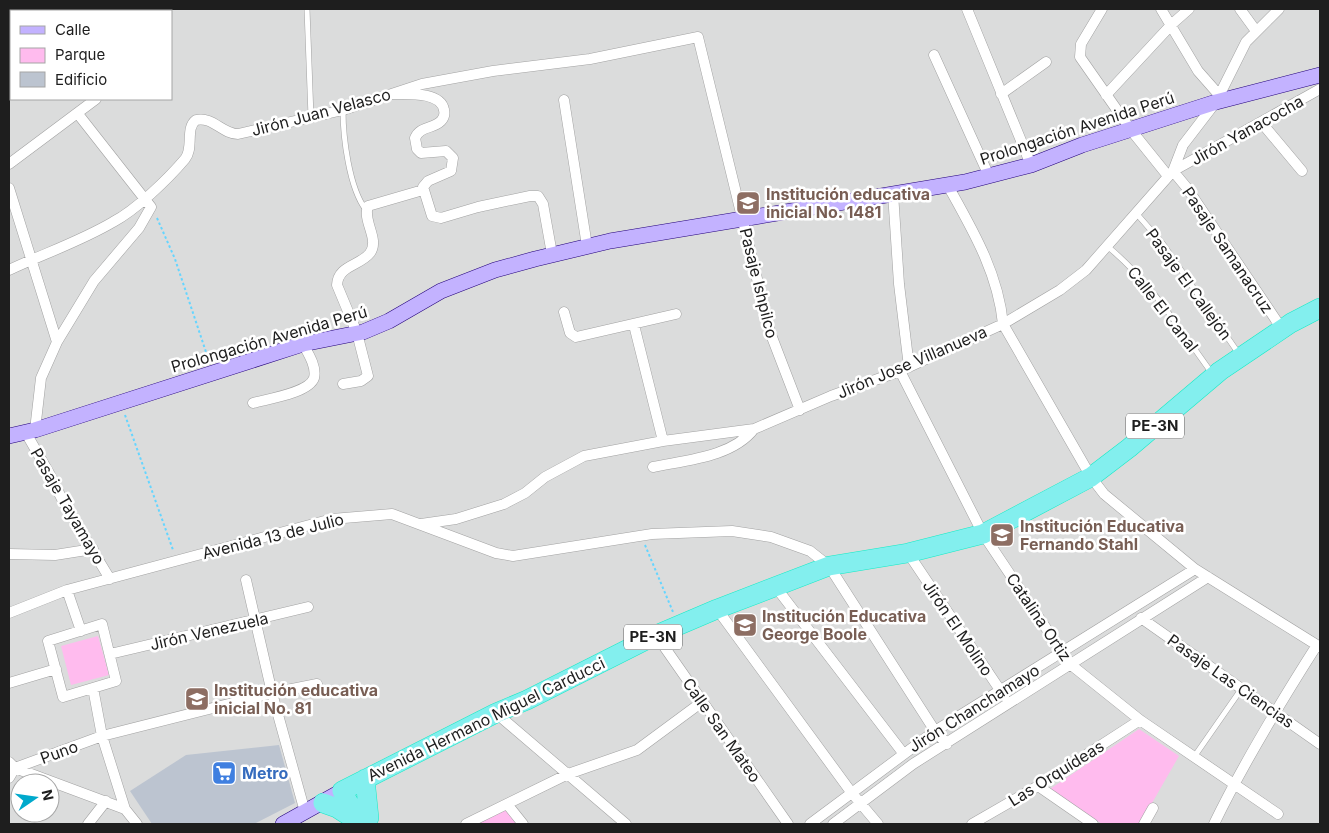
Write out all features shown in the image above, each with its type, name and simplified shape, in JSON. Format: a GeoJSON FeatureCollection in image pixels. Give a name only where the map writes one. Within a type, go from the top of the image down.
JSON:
{"type":"FeatureCollection","features":[{"type":"Feature","properties":{"kind":"highway","name":"Avenida Hermano Miguel Carducci"},"geometry":{"type":"LineString","coordinates":[[353,785],[496,713],[527,700],[656,636],[717,609],[828,566],[908,553],[983,534],[1091,477],[1240,356],[1282,329],[1320,308]]}},
{"type":"Feature","properties":{"kind":"highway"},"geometry":{"type":"LineString","coordinates":[[353,785],[366,822]]}},
{"type":"Feature","properties":{"kind":"highway"},"geometry":{"type":"LineString","coordinates":[[353,785],[366,822]]}},
{"type":"Feature","properties":{"kind":"highway"},"geometry":{"type":"LineString","coordinates":[[323,803],[366,822]]}},
{"type":"Feature","properties":{"kind":"street"},"geometry":{"type":"LineString","coordinates":[[967,9],[1031,165]]}},
{"type":"Feature","properties":{"kind":"street","name":"Pasaje Samanacruz"},"geometry":{"type":"LineString","coordinates":[[1102,9],[1084,37],[1079,51],[1082,60],[1130,130],[1170,174],[1188,188],[1282,329]]}},
{"type":"Feature","properties":{"kind":"street"},"geometry":{"type":"LineString","coordinates":[[1161,9],[1172,24],[1198,71],[1218,99]]}},
{"type":"Feature","properties":{"kind":"street"},"geometry":{"type":"LineString","coordinates":[[1106,95],[1172,24],[1189,9]]}},
{"type":"Feature","properties":{"kind":"street"},"geometry":{"type":"LineString","coordinates":[[1240,9],[1256,31]]}},
{"type":"Feature","properties":{"kind":"street","name":"Jirón Jose Villanueva"},"geometry":{"type":"LineString","coordinates":[[418,524],[456,519],[504,504],[526,493],[545,477],[584,456],[663,441],[754,429],[904,369],[1003,324],[1060,290],[1086,270],[1170,174],[1182,145],[1218,99],[1246,42],[1279,9]]}},
{"type":"Feature","properties":{"kind":"street","name":"Jirón Juan Velasco"},"geometry":{"type":"LineString","coordinates":[[9,270],[113,222],[146,197],[186,158],[191,126],[196,120],[208,120],[231,134],[238,134],[343,110],[422,84],[502,70],[590,59],[698,37]]}},
{"type":"Feature","properties":{"kind":"street","name":"Pasaje Ishpilco"},"geometry":{"type":"LineString","coordinates":[[698,37],[770,332],[800,410]]}},
{"type":"Feature","properties":{"kind":"street"},"geometry":{"type":"LineString","coordinates":[[934,55],[989,176]]}},
{"type":"Feature","properties":{"kind":"street"},"geometry":{"type":"LineString","coordinates":[[1001,94],[1046,62]]}},
{"type":"Feature","properties":{"kind":"street","name":"Prolongación Avenida Perú"},"geometry":{"type":"LineString","coordinates":[[9,436],[303,344],[357,333],[389,321],[441,290],[495,270],[552,254],[587,246],[989,176],[1031,165],[1218,99],[1320,75]]}},
{"type":"Feature","properties":{"kind":"street","name":"Jirón Yanacocha"},"geometry":{"type":"LineString","coordinates":[[1170,174],[1320,90]]}},
{"type":"Feature","properties":{"kind":"street"},"geometry":{"type":"LineString","coordinates":[[391,94],[432,97],[443,106],[443,119],[417,133],[416,144],[422,153],[446,151],[452,155],[454,164],[448,173],[428,181],[423,190],[430,214],[437,218],[478,207],[538,196],[543,204],[552,254]]}},
{"type":"Feature","properties":{"kind":"street"},"geometry":{"type":"LineString","coordinates":[[9,164],[95,100]]}},
{"type":"Feature","properties":{"kind":"street"},"geometry":{"type":"LineString","coordinates":[[564,100],[587,246]]}},
{"type":"Feature","properties":{"kind":"street"},"geometry":{"type":"LineString","coordinates":[[78,114],[146,197],[151,207]]}},
{"type":"Feature","properties":{"kind":"street"},"geometry":{"type":"LineString","coordinates":[[1261,122],[1302,171]]}},
{"type":"Feature","properties":{"kind":"street"},"geometry":{"type":"LineString","coordinates":[[947,184],[984,253],[999,295],[1003,324],[1091,477],[1104,494],[1195,569],[1319,646],[1274,711],[1233,785],[1214,824]]}},
{"type":"Feature","properties":{"kind":"street"},"geometry":{"type":"LineString","coordinates":[[9,188],[57,342]]}},
{"type":"Feature","properties":{"kind":"street"},"geometry":{"type":"LineString","coordinates":[[343,384],[366,380],[368,376],[357,333],[337,281],[346,268],[371,251],[373,241],[366,210],[370,204],[423,190]]}},
{"type":"Feature","properties":{"kind":"street"},"geometry":{"type":"LineString","coordinates":[[892,193],[904,369]]}},
{"type":"Feature","properties":{"kind":"street","name":"Pasaje Tayamayo"},"geometry":{"type":"LineString","coordinates":[[110,579],[65,505],[30,431],[41,378],[57,342],[94,281],[139,228],[151,207]]}},
{"type":"Feature","properties":{"kind":"street"},"geometry":{"type":"LineString","coordinates":[[564,312],[570,333],[576,337],[676,314]]}},
{"type":"Feature","properties":{"kind":"street"},"geometry":{"type":"LineString","coordinates":[[634,325],[663,441]]}},
{"type":"Feature","properties":{"kind":"street"},"geometry":{"type":"LineString","coordinates":[[253,403],[301,390],[310,384],[314,378],[314,370],[303,344]]}},
{"type":"Feature","properties":{"kind":"street","name":"Catalina Ortiz"},"geometry":{"type":"LineString","coordinates":[[904,369],[983,534],[1070,664],[1140,720],[1278,814]]}},
{"type":"Feature","properties":{"kind":"street"},"geometry":{"type":"LineString","coordinates":[[653,467],[734,447],[747,438],[754,429]]}},
{"type":"Feature","properties":{"kind":"street","name":"Avenida 13 de Julio"},"geometry":{"type":"LineString","coordinates":[[9,613],[67,590],[332,519],[392,514],[496,553],[513,556],[642,536],[732,531],[771,537],[810,551],[828,566],[935,731],[947,744]]}},
{"type":"Feature","properties":{"kind":"street"},"geometry":{"type":"LineString","coordinates":[[9,554],[55,555],[93,549]]}},
{"type":"Feature","properties":{"kind":"street","name":"Jirón El Molino"},"geometry":{"type":"LineString","coordinates":[[908,553],[1008,703]]}},
{"type":"Feature","properties":{"kind":"street","name":"Jirón Chanchamayo"},"geometry":{"type":"LineString","coordinates":[[810,824],[935,731],[1195,569]]}},
{"type":"Feature","properties":{"kind":"street","name":"Jirón Chanchamayo"},"geometry":{"type":"LineString","coordinates":[[833,824],[913,764],[1208,577]]}},
{"type":"Feature","properties":{"kind":"street"},"geometry":{"type":"LineString","coordinates":[[246,580],[272,693],[305,812]]}},
{"type":"Feature","properties":{"kind":"street"},"geometry":{"type":"LineString","coordinates":[[775,586],[903,753]]}},
{"type":"Feature","properties":{"kind":"street"},"geometry":{"type":"LineString","coordinates":[[67,590],[81,631]]}},
{"type":"Feature","properties":{"kind":"street","name":"Jirón Venezuela"},"geometry":{"type":"LineString","coordinates":[[110,654],[308,607]]}},
{"type":"Feature","properties":{"kind":"street"},"geometry":{"type":"LineString","coordinates":[[717,609],[851,792],[878,824]]}},
{"type":"Feature","properties":{"kind":"street","name":"Pasaje Las Ciencias"},"geometry":{"type":"LineString","coordinates":[[1141,618],[1320,744]]}},
{"type":"Feature","properties":{"kind":"street"},"geometry":{"type":"LineString","coordinates":[[102,624],[116,682],[63,697],[48,641],[81,631],[102,624]]}},
{"type":"Feature","properties":{"kind":"street","name":"Calle San Mateo"},"geometry":{"type":"LineString","coordinates":[[656,636],[788,824]]}},
{"type":"Feature","properties":{"kind":"street"},"geometry":{"type":"LineString","coordinates":[[9,683],[56,669]]}},
{"type":"Feature","properties":{"kind":"street","name":"Puno"},"geometry":{"type":"LineString","coordinates":[[12,765],[102,736],[272,693],[317,684]]}},
{"type":"Feature","properties":{"kind":"street"},"geometry":{"type":"LineString","coordinates":[[93,688],[102,736],[124,809],[137,824]]}},
{"type":"Feature","properties":{"kind":"street"},"geometry":{"type":"LineString","coordinates":[[466,824],[568,774],[637,750],[702,702]]}},
{"type":"Feature","properties":{"kind":"street"},"geometry":{"type":"LineString","coordinates":[[496,713],[626,824]]}},
{"type":"Feature","properties":{"kind":"street","name":"Las Orquídeas"},"geometry":{"type":"LineString","coordinates":[[980,822],[1140,720]]}},
{"type":"Feature","properties":{"kind":"street"},"geometry":{"type":"LineString","coordinates":[[9,778],[12,765],[124,809]]}},
{"type":"Feature","properties":{"kind":"street"},"geometry":{"type":"LineString","coordinates":[[287,823],[353,785]]}},
{"type":"Feature","properties":{"kind":"street"},"geometry":{"type":"LineString","coordinates":[[1038,786],[1094,824]]}},
{"type":"Feature","properties":{"kind":"street"},"geometry":{"type":"LineString","coordinates":[[88,824],[106,801]]}},
{"type":"Feature","properties":{"kind":"street"},"geometry":{"type":"LineString","coordinates":[[507,804],[523,824]]}},
{"type":"Feature","properties":{"kind":"street"},"geometry":{"type":"LineString","coordinates":[[1144,824],[1153,808]]}},
{"type":"Feature","properties":{"kind":"lane"},"geometry":{"type":"LineString","coordinates":[[307,9],[311,117]]}},
{"type":"Feature","properties":{"kind":"lane"},"geometry":{"type":"LineString","coordinates":[[343,110],[343,125],[350,166],[361,203],[366,210]]}},
{"type":"Feature","properties":{"kind":"lane","name":"Pasaje El Callejón"},"geometry":{"type":"LineString","coordinates":[[1136,213],[1163,244],[1240,356]]}},
{"type":"Feature","properties":{"kind":"lane","name":"Calle El Canal"},"geometry":{"type":"LineString","coordinates":[[1107,246],[1128,262],[1146,282],[1214,376]]}},
{"type":"Feature","properties":{"kind":"lane"},"geometry":{"type":"LineString","coordinates":[[1194,757],[1242,688]]}},
{"type":"Feature","properties":{"kind":"path"},"geometry":{"type":"LineString","coordinates":[[151,207],[175,259],[213,372]]}},
{"type":"Feature","properties":{"kind":"path"},"geometry":{"type":"LineString","coordinates":[[120,401],[176,560]]}},
{"type":"Feature","properties":{"kind":"path"},"geometry":{"type":"LineString","coordinates":[[642,536],[668,602],[681,625]]}},
{"type":"Feature","properties":{"kind":"shaded area"},"geometry":{"type":"Polygon","coordinates":[[[9,9],[1320,9],[1320,824],[9,824],[9,9]]]}},
{"type":"Feature","properties":{"kind":"green space"},"geometry":{"type":"Polygon","coordinates":[[[98,636],[109,675],[71,685],[61,646],[98,636]]]}},
{"type":"Feature","properties":{"kind":"green space"},"geometry":{"type":"Polygon","coordinates":[[[1139,729],[1179,756],[1140,824],[1102,824],[1050,789],[1139,729]]]}},
{"type":"Feature","properties":{"kind":"green space"},"geometry":{"type":"Polygon","coordinates":[[[508,807],[521,824],[471,824],[508,807]]]}},
{"type":"Feature","properties":{"kind":"building","name":"Metro"},"geometry":{"type":"Polygon","coordinates":[[[279,745],[295,803],[254,824],[152,824],[130,791],[186,755],[279,745]]]}},
{"type":"Feature","properties":{"kind":"place","name":"Institución educativa inicial No. 1481"},"geometry":{"type":"Point","coordinates":[748,203]}},
{"type":"Feature","properties":{"kind":"place","name":"Institución Educativa Fernando Stahl"},"geometry":{"type":"Point","coordinates":[1002,535]}},
{"type":"Feature","properties":{"kind":"place","name":"Institución Educativa George Boole"},"geometry":{"type":"Point","coordinates":[745,625]}},
{"type":"Feature","properties":{"kind":"place","name":"Institución educativa inicial No. 81"},"geometry":{"type":"Point","coordinates":[197,699]}},
{"type":"Feature","properties":{"kind":"place","name":"Metro"},"geometry":{"type":"Point","coordinates":[224,773]}}]}
